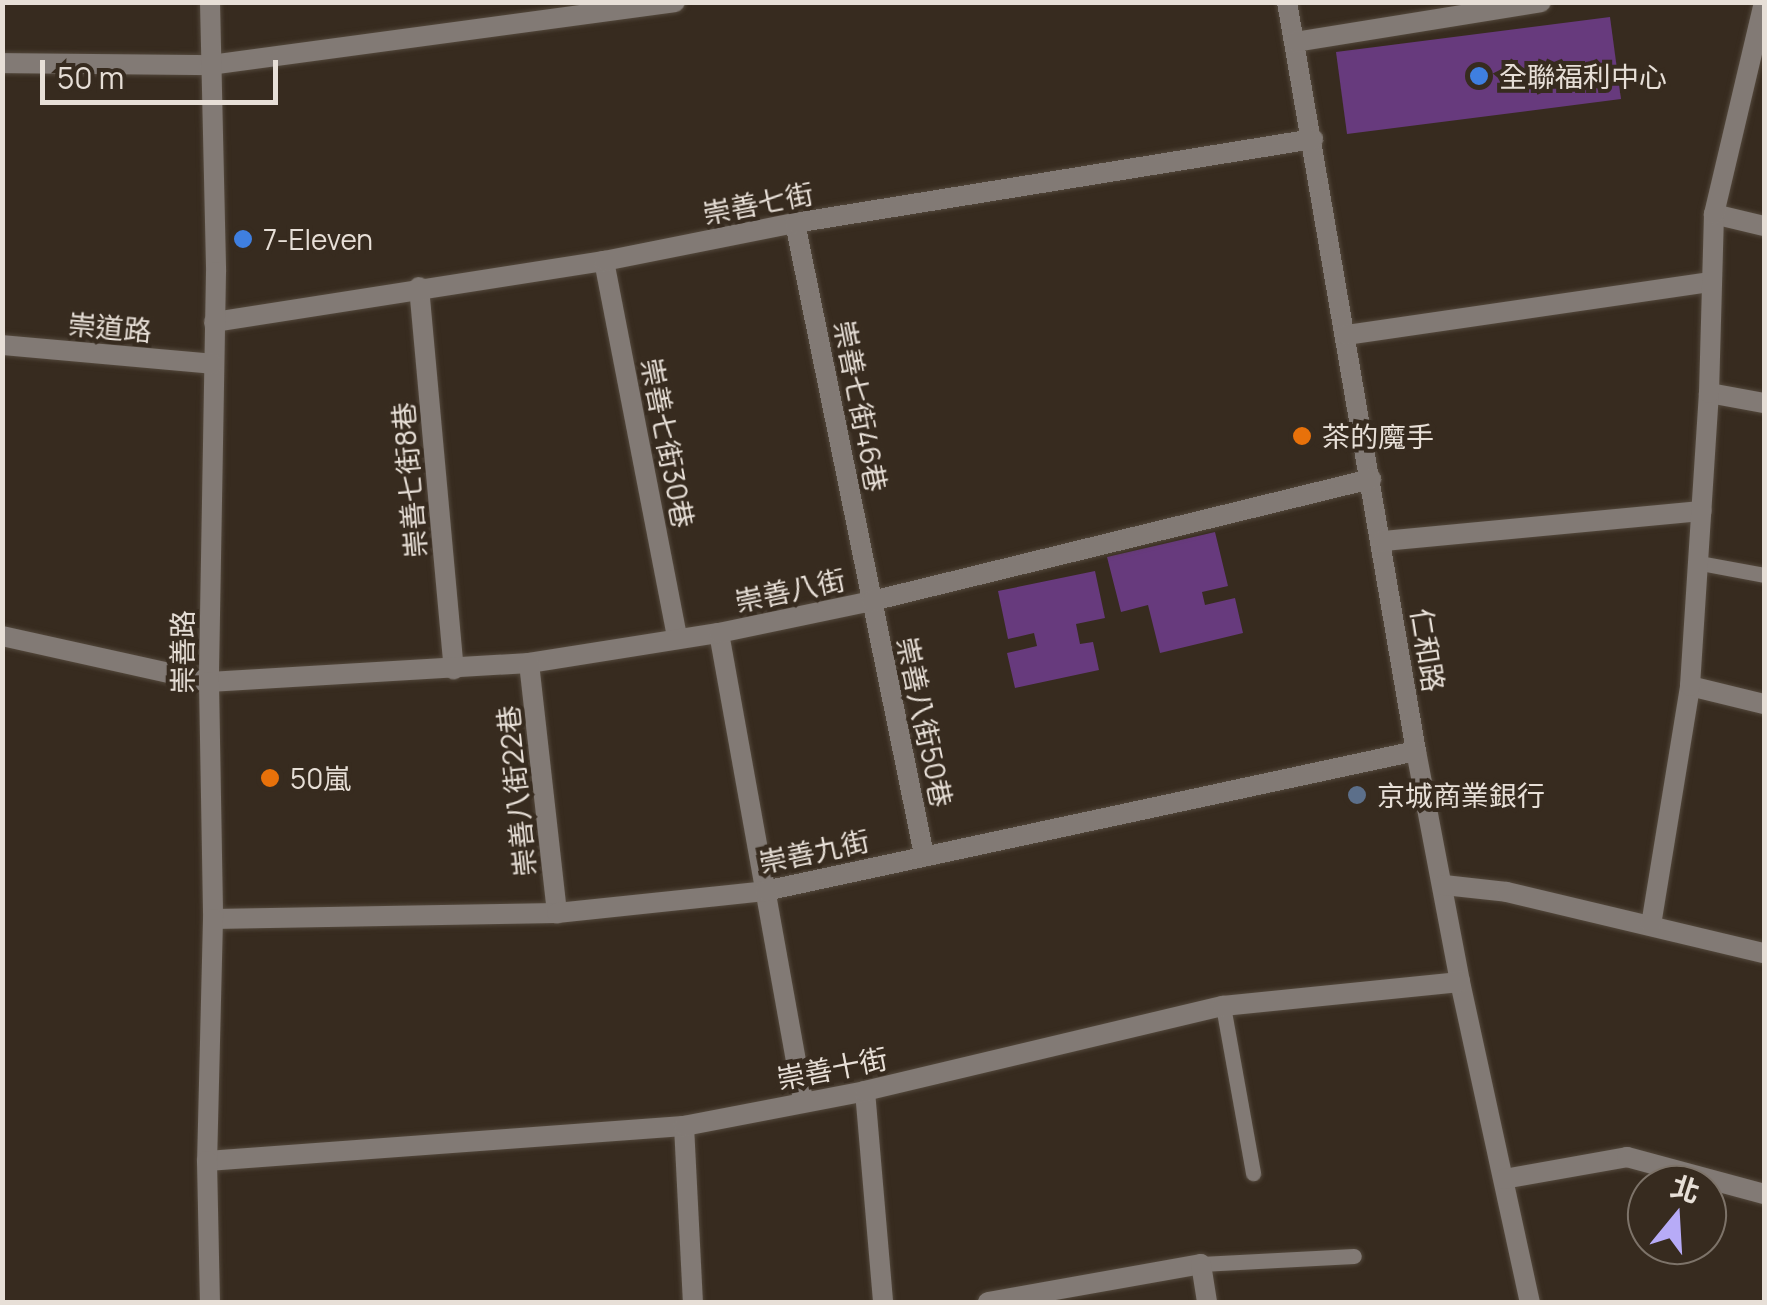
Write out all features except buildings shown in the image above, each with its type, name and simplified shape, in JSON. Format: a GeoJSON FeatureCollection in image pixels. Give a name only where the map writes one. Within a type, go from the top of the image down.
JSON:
{"type":"FeatureCollection","features":[{"type":"Feature","properties":{"kind":"street","name":"崇善路"},"geometry":{"type":"LineString","coordinates":[[210,2],[214,322],[209,682],[213,919],[207,1161],[210,1302]]}},
{"type":"Feature","properties":{"kind":"street"},"geometry":{"type":"LineString","coordinates":[[2,63],[210,65],[675,2]]}},
{"type":"Feature","properties":{"kind":"street","name":"仁和路"},"geometry":{"type":"LineString","coordinates":[[1288,2],[1384,540],[1416,750],[1460,982],[1530,1302]]}},
{"type":"Feature","properties":{"kind":"street"},"geometry":{"type":"LineString","coordinates":[[1294,42],[1542,2]]}},
{"type":"Feature","properties":{"kind":"street"},"geometry":{"type":"LineString","coordinates":[[1651,925],[1690,686],[1709,393],[1714,214],[1760,33],[1764,2]]}},
{"type":"Feature","properties":{"kind":"street","name":"崇善七街"},"geometry":{"type":"LineString","coordinates":[[214,322],[419,286],[604,261],[795,223],[1313,139]]}},
{"type":"Feature","properties":{"kind":"street"},"geometry":{"type":"LineString","coordinates":[[1714,214],[1764,226]]}},
{"type":"Feature","properties":{"kind":"street","name":"崇善七街46巷"},"geometry":{"type":"LineString","coordinates":[[795,223],[872,601]]}},
{"type":"Feature","properties":{"kind":"street","name":"崇善七街30巷"},"geometry":{"type":"LineString","coordinates":[[604,261],[677,636]]}},
{"type":"Feature","properties":{"kind":"street"},"geometry":{"type":"LineString","coordinates":[[1347,335],[1711,282]]}},
{"type":"Feature","properties":{"kind":"street","name":"崇善七街8巷"},"geometry":{"type":"LineString","coordinates":[[419,286],[454,669]]}},
{"type":"Feature","properties":{"kind":"street","name":"崇道路"},"geometry":{"type":"LineString","coordinates":[[2,345],[213,364]]}},
{"type":"Feature","properties":{"kind":"street"},"geometry":{"type":"LineString","coordinates":[[1709,393],[1764,403]]}},
{"type":"Feature","properties":{"kind":"street","name":"崇善八街"},"geometry":{"type":"LineString","coordinates":[[2,636],[209,682],[530,662],[677,636],[718,633],[872,601],[1372,480]]}},
{"type":"Feature","properties":{"kind":"street"},"geometry":{"type":"LineString","coordinates":[[1384,540],[1702,511]]}},
{"type":"Feature","properties":{"kind":"street","name":"崇善八街50巷"},"geometry":{"type":"LineString","coordinates":[[872,601],[924,855]]}},
{"type":"Feature","properties":{"kind":"street"},"geometry":{"type":"LineString","coordinates":[[718,633],[802,1101]]}},
{"type":"Feature","properties":{"kind":"street","name":"崇善八街22巷"},"geometry":{"type":"LineString","coordinates":[[530,662],[557,913]]}},
{"type":"Feature","properties":{"kind":"street"},"geometry":{"type":"LineString","coordinates":[[1690,686],[1764,704]]}},
{"type":"Feature","properties":{"kind":"street","name":"崇善九街"},"geometry":{"type":"LineString","coordinates":[[213,919],[557,913],[766,891],[1416,750]]}},
{"type":"Feature","properties":{"kind":"street"},"geometry":{"type":"LineString","coordinates":[[1444,885],[1506,892],[1764,953]]}},
{"type":"Feature","properties":{"kind":"street","name":"崇善十街"},"geometry":{"type":"LineString","coordinates":[[207,1161],[684,1126],[865,1090],[1224,1006],[1460,982]]}},
{"type":"Feature","properties":{"kind":"street"},"geometry":{"type":"LineString","coordinates":[[865,1090],[884,1302]]}},
{"type":"Feature","properties":{"kind":"street"},"geometry":{"type":"LineString","coordinates":[[684,1126],[693,1302]]}},
{"type":"Feature","properties":{"kind":"street"},"geometry":{"type":"LineString","coordinates":[[1504,1179],[1626,1157],[1764,1194]]}},
{"type":"Feature","properties":{"kind":"street"},"geometry":{"type":"LineString","coordinates":[[988,1302],[1201,1264],[1207,1302]]}},
{"type":"Feature","properties":{"kind":"lane"},"geometry":{"type":"LineString","coordinates":[[1700,564],[1764,575]]}},
{"type":"Feature","properties":{"kind":"lane"},"geometry":{"type":"LineString","coordinates":[[1224,1006],[1253,1173]]}},
{"type":"Feature","properties":{"kind":"lane"},"geometry":{"type":"LineString","coordinates":[[1201,1264],[1354,1256]]}},
{"type":"Feature","properties":{"kind":"place","name":"全聯福利中心"},"geometry":{"type":"Point","coordinates":[1479,76]}},
{"type":"Feature","properties":{"kind":"place","name":"7-Eleven"},"geometry":{"type":"Point","coordinates":[243,239]}},
{"type":"Feature","properties":{"kind":"place","name":"茶的魔手"},"geometry":{"type":"Point","coordinates":[1302,436]}},
{"type":"Feature","properties":{"kind":"place","name":"50嵐"},"geometry":{"type":"Point","coordinates":[270,778]}},
{"type":"Feature","properties":{"kind":"place","name":"京城商業銀行"},"geometry":{"type":"Point","coordinates":[1357,795]}}]}
